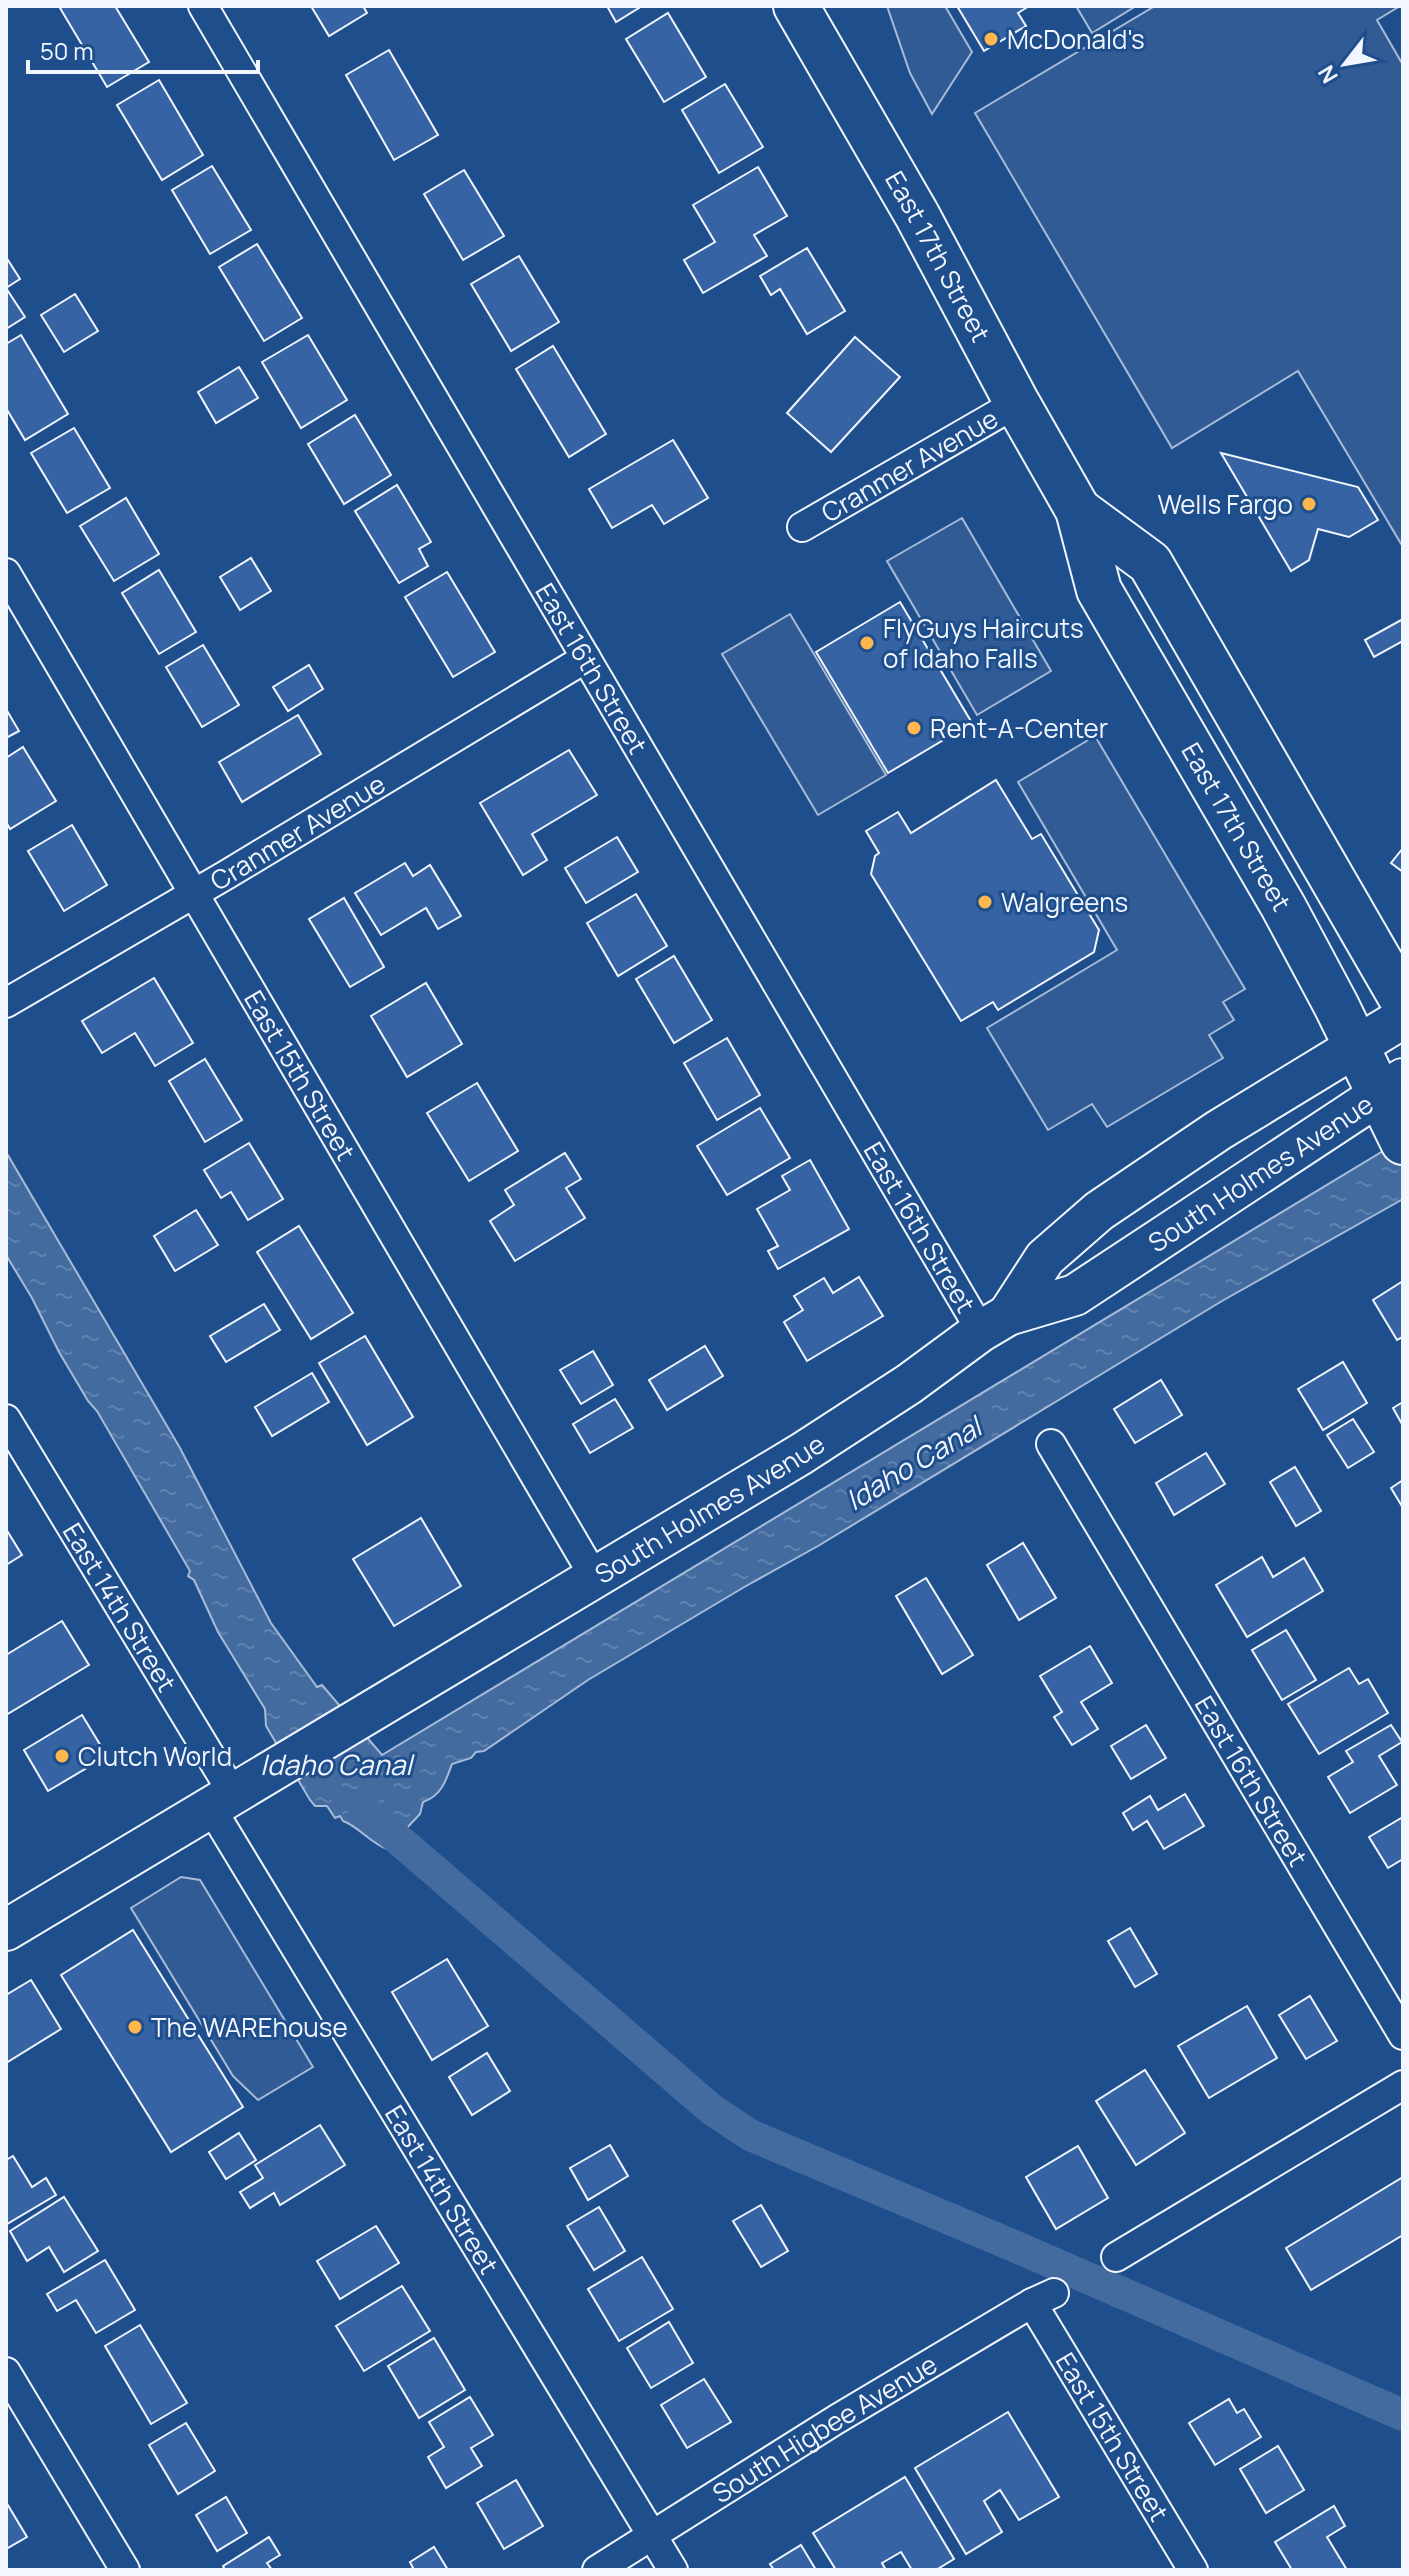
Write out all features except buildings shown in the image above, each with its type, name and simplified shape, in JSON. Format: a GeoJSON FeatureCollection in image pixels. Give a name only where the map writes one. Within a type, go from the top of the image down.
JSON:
{"type":"FeatureCollection","features":[{"type":"Feature","properties":{"kind":"main road","name":"East 17th Street"},"geometry":{"type":"LineString","coordinates":[[796,6],[917,215],[1078,510],[1099,590],[1283,906],[1357,1046],[1391,1086],[1403,1142]]}},
{"type":"Feature","properties":{"kind":"main road","name":"East 17th Street"},"geometry":{"type":"LineString","coordinates":[[1078,510],[1150,563],[1403,1001]]}},
{"type":"Feature","properties":{"kind":"main road"},"geometry":{"type":"LineString","coordinates":[[995,1323],[1045,1258],[1099,1211],[1219,1130],[1403,1018]]}},
{"type":"Feature","properties":{"kind":"main road","name":"South Holmes Avenue"},"geometry":{"type":"LineString","coordinates":[[6,1930],[801,1454],[909,1384],[995,1323],[1075,1295],[1391,1086]]}},
{"type":"Feature","properties":{"kind":"street","name":"East 16th Street"},"geometry":{"type":"LineString","coordinates":[[203,6],[586,658],[995,1323]]}},
{"type":"Feature","properties":{"kind":"street","name":"Cranmer Avenue"},"geometry":{"type":"LineString","coordinates":[[802,527],[1017,403]]}},
{"type":"Feature","properties":{"kind":"street","name":"East 15th Street"},"geometry":{"type":"LineString","coordinates":[[6,573],[595,1578]]}},
{"type":"Feature","properties":{"kind":"street","name":"Cranmer Avenue"},"geometry":{"type":"LineString","coordinates":[[6,1003],[194,894],[586,658]]}},
{"type":"Feature","properties":{"kind":"street","name":"East 14th Street"},"geometry":{"type":"LineString","coordinates":[[6,1419],[223,1801],[673,2570]]}},
{"type":"Feature","properties":{"kind":"street","name":"East 16th Street"},"geometry":{"type":"LineString","coordinates":[[1051,1444],[1403,2035]]}},
{"type":"Feature","properties":{"kind":"street"},"geometry":{"type":"LineString","coordinates":[[1116,2257],[1403,2085]]}},
{"type":"Feature","properties":{"kind":"street","name":"East 15th Street"},"geometry":{"type":"LineString","coordinates":[[1043,2298],[1193,2570]]}},
{"type":"Feature","properties":{"kind":"street","name":"South Higbee Avenue"},"geometry":{"type":"LineString","coordinates":[[597,2570],[837,2419],[1043,2298]]}},
{"type":"Feature","properties":{"kind":"street"},"geometry":{"type":"LineString","coordinates":[[6,2372],[125,2570]]}},
{"type":"Feature","properties":{"kind":"shaded area"},"geometry":{"type":"Polygon","coordinates":[[[887,6],[945,6],[972,52],[932,114],[910,73],[887,6]]]}},
{"type":"Feature","properties":{"kind":"shaded area"},"geometry":{"type":"Polygon","coordinates":[[[1076,6],[1136,6],[1092,33],[1076,6]]]}},
{"type":"Feature","properties":{"kind":"shaded area"},"geometry":{"type":"Polygon","coordinates":[[[1155,6],[1400,6],[1377,20],[1403,65],[1403,547],[1298,371],[1172,448],[975,113],[1155,6]]]}},
{"type":"Feature","properties":{"kind":"shaded area"},"geometry":{"type":"Polygon","coordinates":[[[962,518],[1051,671],[977,715],[887,561],[962,518]]]}},
{"type":"Feature","properties":{"kind":"shaded area"},"geometry":{"type":"Polygon","coordinates":[[[790,614],[886,775],[818,815],[722,654],[790,614]]]}},
{"type":"Feature","properties":{"kind":"shaded area"},"geometry":{"type":"Polygon","coordinates":[[[1095,736],[1245,989],[1223,1002],[1234,1020],[1209,1035],[1223,1058],[1107,1127],[1092,1104],[1048,1130],[987,1028],[1117,950],[1018,782],[1095,736]]]}},
{"type":"Feature","properties":{"kind":"shaded area"},"geometry":{"type":"Polygon","coordinates":[[[181,1877],[200,1880],[313,2067],[258,2100],[233,2076],[131,1908],[181,1877]]]}},
{"type":"Feature","properties":{"kind":"water","name":"Idaho Canal"},"geometry":{"type":"Polygon","coordinates":[[[1403,1139],[1403,1199],[1222,1301],[818,1546],[588,1680],[484,1751],[452,1764],[439,1792],[423,1802],[420,1814],[387,1849],[340,1816],[335,1818],[327,1806],[315,1806],[310,1800],[266,1726],[265,1709],[218,1632],[194,1580],[188,1576],[190,1571],[59,1352],[6,1255],[6,1152],[180,1448],[271,1623],[317,1687],[322,1685],[382,1755],[1403,1139]]]}},
{"type":"Feature","properties":{"kind":"waterway"},"geometry":{"type":"LineString","coordinates":[[363,1809],[711,2109],[750,2135],[1403,2415]]}},
{"type":"Feature","properties":{"kind":"place","name":"McDonald's"},"geometry":{"type":"Point","coordinates":[991,39]}},
{"type":"Feature","properties":{"kind":"place","name":"Wells Fargo"},"geometry":{"type":"Point","coordinates":[1309,504]}},
{"type":"Feature","properties":{"kind":"place","name":"FlyGuys Haircuts of Idaho Falls"},"geometry":{"type":"Point","coordinates":[867,643]}},
{"type":"Feature","properties":{"kind":"place","name":"Rent-A-Center"},"geometry":{"type":"Point","coordinates":[914,728]}},
{"type":"Feature","properties":{"kind":"place","name":"Walgreens"},"geometry":{"type":"Point","coordinates":[985,902]}},
{"type":"Feature","properties":{"kind":"place","name":"Clutch World"},"geometry":{"type":"Point","coordinates":[62,1756]}},
{"type":"Feature","properties":{"kind":"place","name":"The WAREhouse"},"geometry":{"type":"Point","coordinates":[135,2027]}}]}
